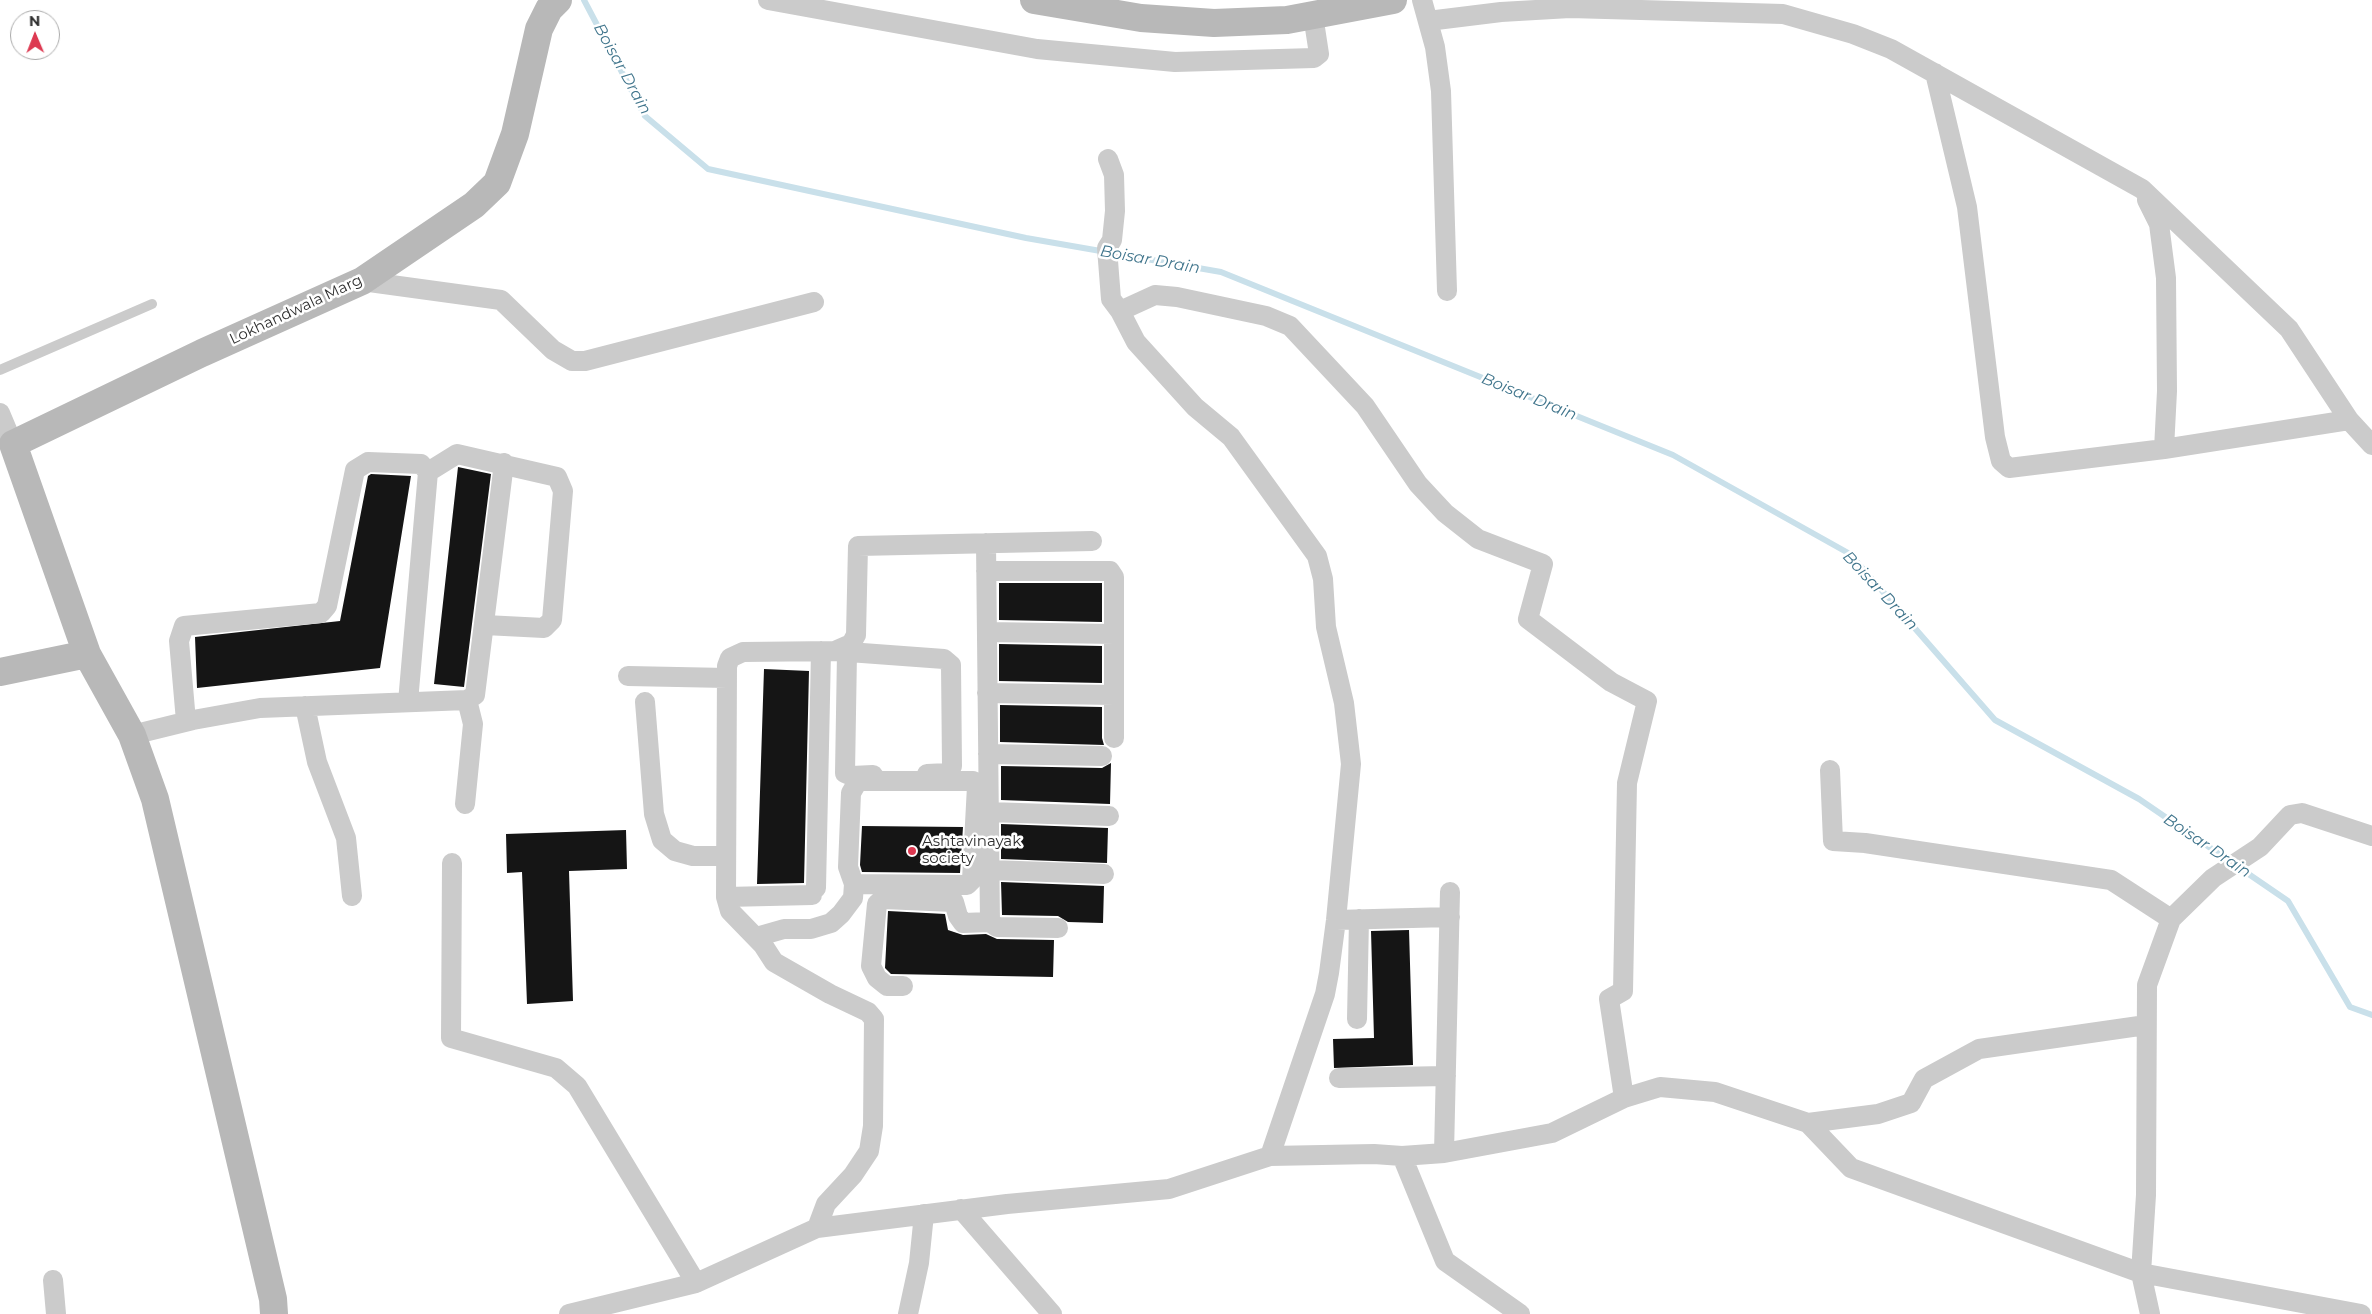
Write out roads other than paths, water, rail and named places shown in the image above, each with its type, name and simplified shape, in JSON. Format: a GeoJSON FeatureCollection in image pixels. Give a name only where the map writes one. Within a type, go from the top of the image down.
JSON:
{"type":"FeatureCollection","features":[{"type":"Feature","properties":{"kind":"street","name":"Lokhandwala Marg"},"geometry":{"type":"LineString","coordinates":[[13,444],[202,353],[362,281],[474,205],[498,183],[515,134],[539,29],[549,9],[558,0]]}},
{"type":"Feature","properties":{"kind":"street"},"geometry":{"type":"LineString","coordinates":[[768,0],[1037,49],[1175,62],[1314,58],[1319,54],[1313,15]]}},
{"type":"Feature","properties":{"kind":"street"},"geometry":{"type":"LineString","coordinates":[[1034,0],[1141,18],[1214,23],[1287,20],[1393,0]]}},
{"type":"Feature","properties":{"kind":"street"},"geometry":{"type":"LineString","coordinates":[[1422,0],[1435,47],[1440,91],[1447,291]]}},
{"type":"Feature","properties":{"kind":"street"},"geometry":{"type":"LineString","coordinates":[[1428,20],[1500,12],[1570,8],[1783,14],[1853,34],[1891,50],[2142,189],[2288,328],[2349,420],[2372,445]]}},
{"type":"Feature","properties":{"kind":"street"},"geometry":{"type":"LineString","coordinates":[[1934,73],[1967,207],[1995,437],[2001,461],[2009,468],[2164,449],[2349,420]]}},
{"type":"Feature","properties":{"kind":"street"},"geometry":{"type":"LineString","coordinates":[[1108,159],[1114,175],[1115,210],[1112,240],[1108,248],[1116,305],[1136,342],[1195,407],[1231,437],[1317,556],[1323,579],[1326,627],[1344,703],[1352,764],[1336,920],[1325,994],[1270,1156]]}},
{"type":"Feature","properties":{"kind":"street"},"geometry":{"type":"LineString","coordinates":[[2142,189],[2159,224],[2166,278],[2167,391],[2164,449]]}},
{"type":"Feature","properties":{"kind":"street"},"geometry":{"type":"LineString","coordinates":[[362,281],[501,300],[553,350],[572,361],[585,361],[814,302]]}},
{"type":"Feature","properties":{"kind":"street"},"geometry":{"type":"LineString","coordinates":[[1116,305],[1155,295],[1177,297],[1266,316],[1290,326],[1365,406],[1418,484],[1445,513],[1478,539],[1543,564],[1528,619],[1611,682],[1647,701],[1627,783],[1623,991],[1609,999],[1624,1098]]}},
{"type":"Feature","properties":{"kind":"street"},"geometry":{"type":"LineString","coordinates":[[0,412],[87,654],[132,735],[155,799],[273,1299],[274,1314]]}},
{"type":"Feature","properties":{"kind":"street"},"geometry":{"type":"LineString","coordinates":[[428,472],[457,454],[504,463],[557,477],[563,491],[552,620],[544,628],[484,625]]}},
{"type":"Feature","properties":{"kind":"street"},"geometry":{"type":"LineString","coordinates":[[186,721],[179,641],[184,626],[321,613],[327,606],[356,470],[368,462],[421,464],[428,472],[408,702]]}},
{"type":"Feature","properties":{"kind":"street"},"geometry":{"type":"LineString","coordinates":[[132,735],[186,721],[260,708],[468,700],[475,695],[504,463]]}},
{"type":"Feature","properties":{"kind":"street"},"geometry":{"type":"LineString","coordinates":[[834,652],[851,644],[856,635],[858,546],[1092,541]]}},
{"type":"Feature","properties":{"kind":"street"},"geometry":{"type":"LineString","coordinates":[[986,543],[990,922]]}},
{"type":"Feature","properties":{"kind":"street"},"geometry":{"type":"LineString","coordinates":[[986,571],[1110,571],[1114,577],[1114,738]]}},
{"type":"Feature","properties":{"kind":"street"},"geometry":{"type":"LineString","coordinates":[[986,632],[1114,634]]}},
{"type":"Feature","properties":{"kind":"street"},"geometry":{"type":"LineString","coordinates":[[817,1228],[826,1204],[853,1175],[868,1151],[873,1126],[874,1019],[868,1012],[830,994],[774,962],[756,937],[730,911],[726,897],[726,856],[727,678],[730,658],[743,652],[834,652],[944,660],[951,665],[952,766],[948,773],[852,776],[844,773],[834,652]]}},
{"type":"Feature","properties":{"kind":"street"},"geometry":{"type":"LineString","coordinates":[[726,897],[814,892],[834,652]]}},
{"type":"Feature","properties":{"kind":"street"},"geometry":{"type":"LineString","coordinates":[[0,672],[87,654]]}},
{"type":"Feature","properties":{"kind":"street"},"geometry":{"type":"LineString","coordinates":[[628,676],[727,678]]}},
{"type":"Feature","properties":{"kind":"street"},"geometry":{"type":"LineString","coordinates":[[987,693],[1114,695]]}},
{"type":"Feature","properties":{"kind":"street"},"geometry":{"type":"LineString","coordinates":[[465,804],[474,724],[468,700]]}},
{"type":"Feature","properties":{"kind":"street"},"geometry":{"type":"LineString","coordinates":[[645,702],[654,814],[662,840],[675,851],[693,856],[726,856]]}},
{"type":"Feature","properties":{"kind":"street"},"geometry":{"type":"LineString","coordinates":[[305,706],[317,762],[346,838],[352,896]]}},
{"type":"Feature","properties":{"kind":"street"},"geometry":{"type":"LineString","coordinates":[[988,754],[1102,756]]}},
{"type":"Feature","properties":{"kind":"street"},"geometry":{"type":"LineString","coordinates":[[1830,770],[1833,840],[1865,843],[2111,880],[2171,919]]}},
{"type":"Feature","properties":{"kind":"street"},"geometry":{"type":"LineString","coordinates":[[756,937],[784,929],[812,929],[831,923],[853,898],[854,884],[848,867],[852,793],[858,781],[973,781],[977,786],[972,880],[967,885],[854,884]]}},
{"type":"Feature","properties":{"kind":"street"},"geometry":{"type":"LineString","coordinates":[[989,812],[1108,816]]}},
{"type":"Feature","properties":{"kind":"street"},"geometry":{"type":"LineString","coordinates":[[2150,1314],[2141,1273],[2146,1195],[2147,985],[2171,919],[2213,878],[2260,846],[2290,815],[2302,813],[2372,836]]}},
{"type":"Feature","properties":{"kind":"street"},"geometry":{"type":"LineString","coordinates":[[452,863],[451,1038],[556,1068],[577,1086],[696,1283]]}},
{"type":"Feature","properties":{"kind":"street"},"geometry":{"type":"LineString","coordinates":[[990,870],[1104,874]]}},
{"type":"Feature","properties":{"kind":"street"},"geometry":{"type":"LineString","coordinates":[[1444,1153],[1450,892]]}},
{"type":"Feature","properties":{"kind":"street"},"geometry":{"type":"LineString","coordinates":[[848,905],[877,904],[883,899],[954,902],[958,916],[963,923],[990,922],[997,927],[1058,928]]}},
{"type":"Feature","properties":{"kind":"street"},"geometry":{"type":"LineString","coordinates":[[877,904],[871,966],[877,978],[887,986],[903,986]]}},
{"type":"Feature","properties":{"kind":"street"},"geometry":{"type":"LineString","coordinates":[[1336,920],[1450,917]]}},
{"type":"Feature","properties":{"kind":"street"},"geometry":{"type":"LineString","coordinates":[[1357,1020],[1360,919]]}},
{"type":"Feature","properties":{"kind":"street"},"geometry":{"type":"LineString","coordinates":[[1328,973],[1358,972]]}},
{"type":"Feature","properties":{"kind":"street"},"geometry":{"type":"LineString","coordinates":[[569,1314],[696,1283],[817,1228],[924,1214],[1169,1189],[1270,1156],[1374,1154],[1402,1156],[1444,1153],[1552,1133],[1624,1098],[1660,1088],[1715,1092],[1808,1123],[1878,1114],[1911,1104],[1924,1079],[1979,1049],[2146,1025]]}},
{"type":"Feature","properties":{"kind":"street"},"geometry":{"type":"LineString","coordinates":[[1339,1078],[1446,1076]]}},
{"type":"Feature","properties":{"kind":"street"},"geometry":{"type":"LineString","coordinates":[[1808,1123],[1850,1168],[2141,1273],[2361,1314]]}},
{"type":"Feature","properties":{"kind":"street"},"geometry":{"type":"LineString","coordinates":[[1402,1156],[1445,1261],[1520,1314]]}},
{"type":"Feature","properties":{"kind":"street"},"geometry":{"type":"LineString","coordinates":[[962,1210],[1052,1314]]}},
{"type":"Feature","properties":{"kind":"street"},"geometry":{"type":"LineString","coordinates":[[908,1314],[919,1263],[924,1214]]}},
{"type":"Feature","properties":{"kind":"street"},"geometry":{"type":"LineString","coordinates":[[53,1280],[56,1314]]}},
{"type":"Feature","properties":{"kind":"lane"},"geometry":{"type":"LineString","coordinates":[[0,370],[152,304]]}},
{"type":"Feature","properties":{"kind":"waterway","name":"Boisar Drain"},"geometry":{"type":"LineString","coordinates":[[584,0],[645,116],[708,169],[1026,238],[1221,272],[1673,455],[1850,554],[1995,720],[2139,799],[2288,901],[2350,1007],[2372,1015]]}},
{"type":"Feature","properties":{"kind":"place","name":"Ashtavinayak society"},"geometry":{"type":"Point","coordinates":[912,851]}}]}
